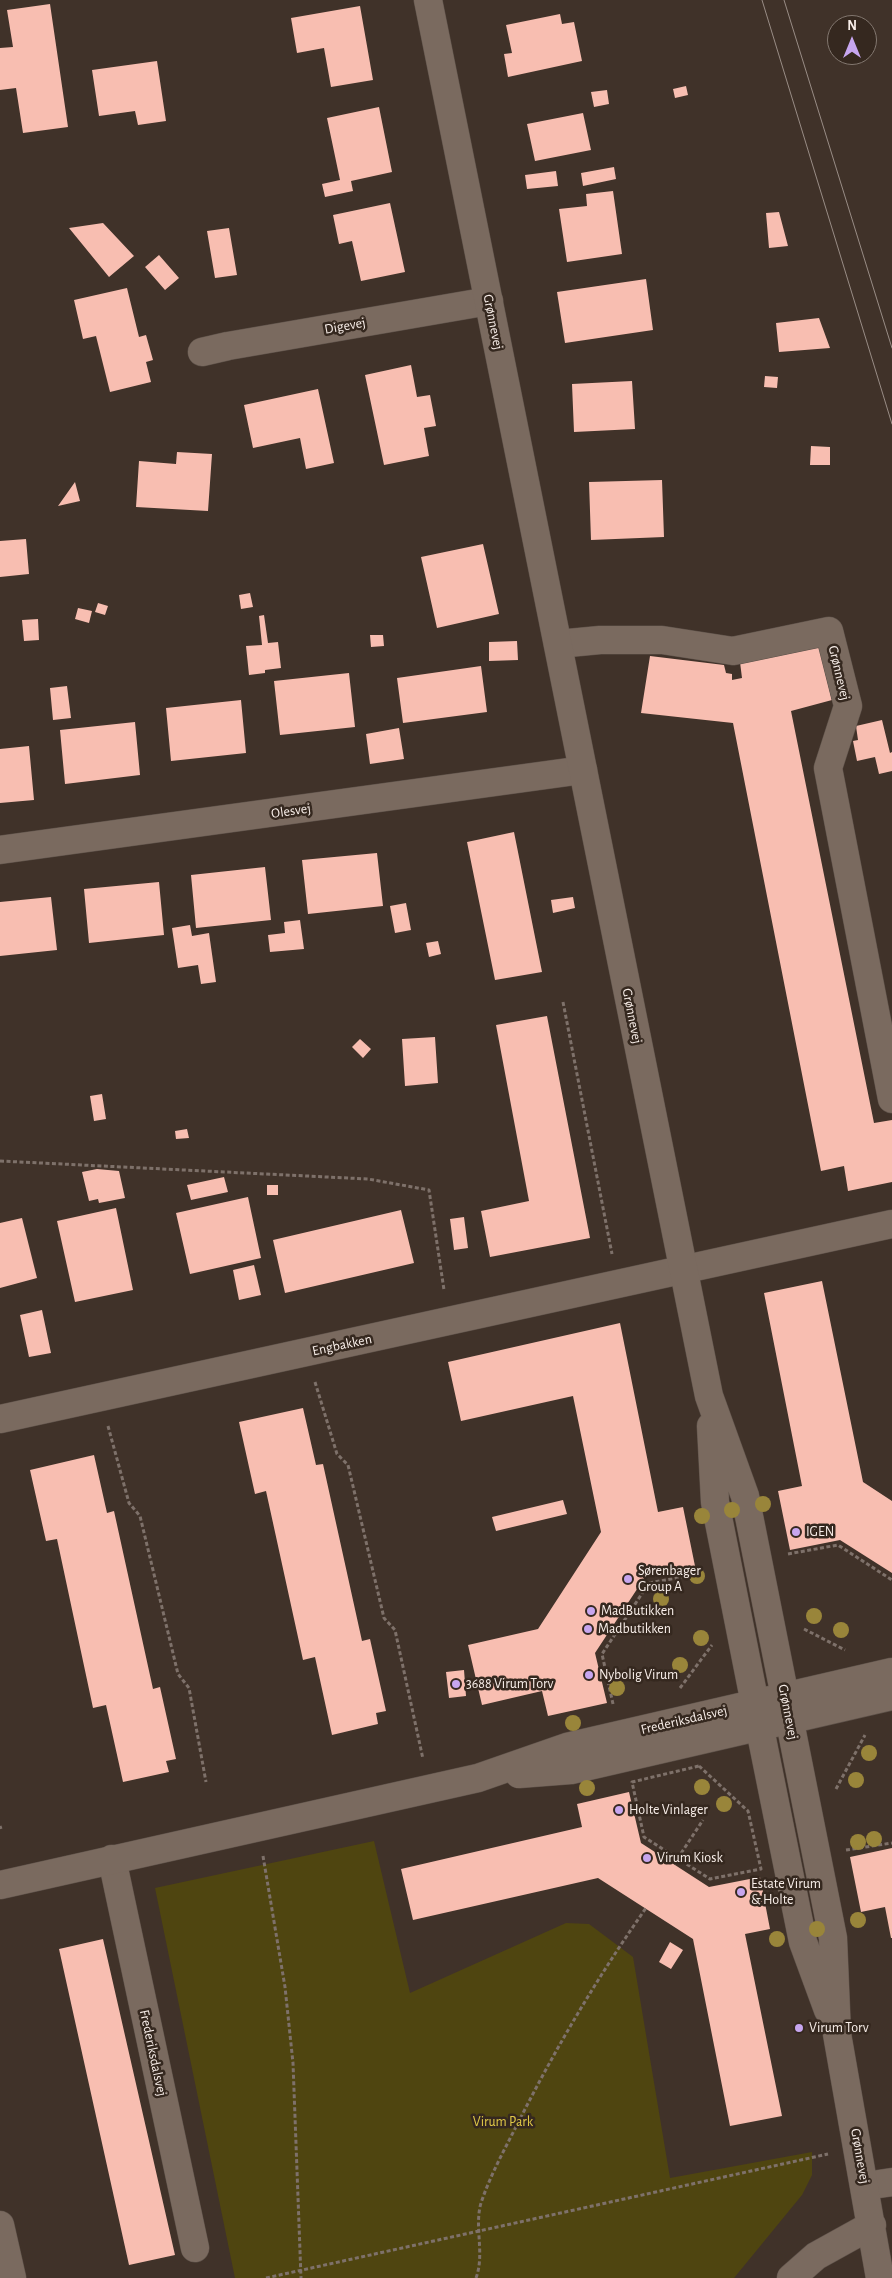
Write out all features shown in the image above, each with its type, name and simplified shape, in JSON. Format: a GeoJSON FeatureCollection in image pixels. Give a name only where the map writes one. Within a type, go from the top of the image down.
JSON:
{"type":"FeatureCollection","features":[{"type":"Feature","properties":{"kind":"street","name":"Grønnevej"},"geometry":{"type":"LineString","coordinates":[[428,0],[709,1396],[715,1502],[803,1942],[837,2034]]}},
{"type":"Feature","properties":{"kind":"street","name":"Digevej"},"geometry":{"type":"LineString","coordinates":[[202,352],[489,301]]}},
{"type":"Feature","properties":{"kind":"street","name":"Grønnevej"},"geometry":{"type":"LineString","coordinates":[[558,644],[600,640],[662,640],[733,651],[829,631],[848,706],[828,768],[892,1099]]}},
{"type":"Feature","properties":{"kind":"street","name":"Olesvej"},"geometry":{"type":"LineString","coordinates":[[0,850],[583,770]]}},
{"type":"Feature","properties":{"kind":"street"},"geometry":{"type":"LineString","coordinates":[[684,1270],[892,1224]]}},
{"type":"Feature","properties":{"kind":"street","name":"Engbakken"},"geometry":{"type":"LineString","coordinates":[[0,1419],[684,1270]]}},
{"type":"Feature","properties":{"kind":"street","name":"Grønnevej"},"geometry":{"type":"LineString","coordinates":[[709,1396],[745,1496],[833,1938],[837,2034],[880,2278]]}},
{"type":"Feature","properties":{"kind":"street","name":"Frederiksdalsvej"},"geometry":{"type":"LineString","coordinates":[[478,1778],[571,1770],[787,1708],[892,1672]]}},
{"type":"Feature","properties":{"kind":"street","name":"Frederiksdalsvej"},"geometry":{"type":"LineString","coordinates":[[787,1708],[892,1696]]}},
{"type":"Feature","properties":{"kind":"street","name":"Frederiksdalsvej"},"geometry":{"type":"LineString","coordinates":[[0,1885],[478,1778],[567,1747],[621,1734],[758,1715]]}},
{"type":"Feature","properties":{"kind":"street","name":"Frederiksdalsvej"},"geometry":{"type":"LineString","coordinates":[[112,1859],[195,2248]]}},
{"type":"Feature","properties":{"kind":"street"},"geometry":{"type":"LineString","coordinates":[[865,2186],[892,2182]]}},
{"type":"Feature","properties":{"kind":"street"},"geometry":{"type":"LineString","coordinates":[[791,2278],[816,2256],[872,2224]]}},
{"type":"Feature","properties":{"kind":"street"},"geometry":{"type":"LineString","coordinates":[[0,2225],[12,2278]]}},
{"type":"Feature","properties":{"kind":"path"},"geometry":{"type":"LineString","coordinates":[[563,1002],[618,1284]]}},
{"type":"Feature","properties":{"kind":"path"},"geometry":{"type":"LineString","coordinates":[[0,1160],[368,1180],[429,1190],[448,1320]]}},
{"type":"Feature","properties":{"kind":"path"},"geometry":{"type":"LineString","coordinates":[[306,1352],[337,1454],[348,1465],[384,1618],[395,1630],[430,1789]]}},
{"type":"Feature","properties":{"kind":"path"},"geometry":{"type":"LineString","coordinates":[[101,1397],[128,1503],[140,1516],[178,1674],[189,1688],[206,1782]]}},
{"type":"Feature","properties":{"kind":"path"},"geometry":{"type":"LineString","coordinates":[[785,1555],[838,1545],[892,1580]]}},
{"type":"Feature","properties":{"kind":"path"},"geometry":{"type":"LineString","coordinates":[[621,1734],[602,1654],[649,1583],[728,1569]]}},
{"type":"Feature","properties":{"kind":"path"},"geometry":{"type":"LineString","coordinates":[[797,1626],[847,1652]]}},
{"type":"Feature","properties":{"kind":"path"},"geometry":{"type":"LineString","coordinates":[[672,1690],[681,1688],[713,1643]]}},
{"type":"Feature","properties":{"kind":"path"},"geometry":{"type":"LineString","coordinates":[[614,1705],[622,1703]]}},
{"type":"Feature","properties":{"kind":"path"},"geometry":{"type":"LineString","coordinates":[[833,1794],[864,1735],[872,1733]]}},
{"type":"Feature","properties":{"kind":"path"},"geometry":{"type":"LineString","coordinates":[[699,1766],[748,1811],[761,1869],[710,1879],[678,1858],[644,1836],[632,1782],[699,1766]]}},
{"type":"Feature","properties":{"kind":"path"},"geometry":{"type":"LineString","coordinates":[[674,1864],[703,1820]]}},
{"type":"Feature","properties":{"kind":"path"},"geometry":{"type":"LineString","coordinates":[[258,1826],[285,1987],[293,2063],[301,2278]]}},
{"type":"Feature","properties":{"kind":"path"},"geometry":{"type":"LineString","coordinates":[[844,1841],[847,1851],[892,1843]]}},
{"type":"Feature","properties":{"kind":"path"},"geometry":{"type":"LineString","coordinates":[[476,2278],[480,2251],[478,2230],[481,2204],[498,2160],[546,2066],[606,1964],[646,1908]]}},
{"type":"Feature","properties":{"kind":"path"},"geometry":{"type":"LineString","coordinates":[[266,2278],[858,2148]]}},
{"type":"Feature","properties":{"kind":"green space","name":"Virum Park"},"geometry":{"type":"Polygon","coordinates":[[[374,1841],[410,1993],[566,1923],[589,1924],[633,1957],[670,2178],[812,2152],[812,2175],[802,2195],[734,2278],[235,2278],[155,1888],[374,1841]]]}},
{"type":"Feature","properties":{"kind":"building"},"geometry":{"type":"Polygon","coordinates":[[[50,4],[68,127],[23,133],[16,88],[0,90],[0,48],[13,47],[7,10],[50,4]]]}},
{"type":"Feature","properties":{"kind":"building"},"geometry":{"type":"Polygon","coordinates":[[[360,6],[373,80],[331,87],[324,48],[297,53],[291,18],[360,6]]]}},
{"type":"Feature","properties":{"kind":"building"},"geometry":{"type":"Polygon","coordinates":[[[560,14],[562,24],[574,22],[582,61],[508,77],[504,54],[512,53],[506,25],[560,14]]]}},
{"type":"Feature","properties":{"kind":"building"},"geometry":{"type":"Polygon","coordinates":[[[157,61],[166,121],[138,125],[135,111],[99,116],[92,70],[157,61]]]}},
{"type":"Feature","properties":{"kind":"building"},"geometry":{"type":"Polygon","coordinates":[[[686,86],[688,95],[675,98],[673,89],[686,86]]]}},
{"type":"Feature","properties":{"kind":"building"},"geometry":{"type":"Polygon","coordinates":[[[607,90],[609,104],[594,107],[591,92],[607,90]]]}},
{"type":"Feature","properties":{"kind":"building"},"geometry":{"type":"Polygon","coordinates":[[[379,107],[392,172],[351,181],[353,191],[325,197],[322,184],[340,180],[327,118],[379,107]]]}},
{"type":"Feature","properties":{"kind":"building"},"geometry":{"type":"Polygon","coordinates":[[[583,113],[591,150],[535,161],[527,124],[583,113]]]}},
{"type":"Feature","properties":{"kind":"building"},"geometry":{"type":"Polygon","coordinates":[[[614,167],[616,179],[583,186],[581,173],[614,167]]]}},
{"type":"Feature","properties":{"kind":"building"},"geometry":{"type":"Polygon","coordinates":[[[556,171],[558,186],[527,189],[525,175],[556,171]]]}},
{"type":"Feature","properties":{"kind":"building"},"geometry":{"type":"Polygon","coordinates":[[[613,191],[622,254],[567,262],[559,209],[587,206],[586,194],[613,191]]]}},
{"type":"Feature","properties":{"kind":"building"},"geometry":{"type":"Polygon","coordinates":[[[390,203],[405,272],[361,281],[352,241],[339,244],[333,215],[390,203]]]}},
{"type":"Feature","properties":{"kind":"building"},"geometry":{"type":"Polygon","coordinates":[[[779,212],[788,246],[769,248],[766,213],[779,212]]]}},
{"type":"Feature","properties":{"kind":"building"},"geometry":{"type":"Polygon","coordinates":[[[103,223],[134,256],[109,277],[69,228],[103,223]]]}},
{"type":"Feature","properties":{"kind":"building"},"geometry":{"type":"Polygon","coordinates":[[[229,228],[237,275],[215,278],[207,231],[229,228]]]}},
{"type":"Feature","properties":{"kind":"building"},"geometry":{"type":"Polygon","coordinates":[[[159,255],[179,278],[165,290],[145,267],[159,255]]]}},
{"type":"Feature","properties":{"kind":"building"},"geometry":{"type":"Polygon","coordinates":[[[646,279],[653,330],[565,343],[557,292],[646,279]]]}},
{"type":"Feature","properties":{"kind":"building"},"geometry":{"type":"Polygon","coordinates":[[[127,288],[139,337],[146,335],[153,360],[146,362],[151,382],[110,392],[96,336],[83,339],[74,300],[127,288]]]}},
{"type":"Feature","properties":{"kind":"building"},"geometry":{"type":"Polygon","coordinates":[[[819,318],[830,348],[779,352],[776,323],[819,318]]]}},
{"type":"Feature","properties":{"kind":"building"},"geometry":{"type":"Polygon","coordinates":[[[411,365],[417,397],[430,395],[436,426],[424,428],[429,456],[384,465],[365,375],[411,365]]]}},
{"type":"Feature","properties":{"kind":"building"},"geometry":{"type":"Polygon","coordinates":[[[765,376],[778,377],[777,388],[764,387],[765,376]]]}},
{"type":"Feature","properties":{"kind":"building"},"geometry":{"type":"Polygon","coordinates":[[[632,381],[635,429],[574,432],[572,384],[632,381]]]}},
{"type":"Feature","properties":{"kind":"building"},"geometry":{"type":"Polygon","coordinates":[[[318,389],[334,463],[306,469],[300,438],[253,448],[244,405],[318,389]]]}},
{"type":"Feature","properties":{"kind":"building"},"geometry":{"type":"Polygon","coordinates":[[[811,446],[830,447],[830,465],[810,465],[811,446]]]}},
{"type":"Feature","properties":{"kind":"building"},"geometry":{"type":"Polygon","coordinates":[[[177,452],[212,454],[208,511],[136,507],[139,461],[176,464],[177,452]]]}},
{"type":"Feature","properties":{"kind":"building"},"geometry":{"type":"Polygon","coordinates":[[[662,480],[664,537],[591,540],[589,482],[662,480]]]}},
{"type":"Feature","properties":{"kind":"building"},"geometry":{"type":"Polygon","coordinates":[[[75,482],[80,501],[58,506],[75,482]]]}},
{"type":"Feature","properties":{"kind":"building"},"geometry":{"type":"Polygon","coordinates":[[[26,539],[29,574],[0,577],[0,541],[26,539]]]}},
{"type":"Feature","properties":{"kind":"building"},"geometry":{"type":"Polygon","coordinates":[[[483,544],[499,614],[437,628],[421,557],[483,544]]]}},
{"type":"Feature","properties":{"kind":"building"},"geometry":{"type":"Polygon","coordinates":[[[250,593],[253,607],[241,609],[239,595],[250,593]]]}},
{"type":"Feature","properties":{"kind":"building"},"geometry":{"type":"Polygon","coordinates":[[[98,603],[108,606],[105,615],[95,612],[98,603]]]}},
{"type":"Feature","properties":{"kind":"building"},"geometry":{"type":"Polygon","coordinates":[[[78,608],[92,611],[89,623],[75,619],[78,608]]]}},
{"type":"Feature","properties":{"kind":"building"},"geometry":{"type":"Polygon","coordinates":[[[264,615],[268,643],[278,642],[281,668],[249,675],[246,646],[262,645],[259,616],[264,615]]]}},
{"type":"Feature","properties":{"kind":"building"},"geometry":{"type":"Polygon","coordinates":[[[38,619],[39,640],[24,641],[22,620],[38,619]]]}},
{"type":"Feature","properties":{"kind":"building"},"geometry":{"type":"Polygon","coordinates":[[[370,635],[383,635],[384,646],[371,647],[370,635]]]}},
{"type":"Feature","properties":{"kind":"building"},"geometry":{"type":"Polygon","coordinates":[[[517,641],[518,660],[489,661],[489,642],[517,641]]]}},
{"type":"Feature","properties":{"kind":"building"},"geometry":{"type":"Polygon","coordinates":[[[818,643],[832,700],[791,711],[874,1123],[892,1120],[892,1182],[848,1191],[844,1166],[821,1171],[733,723],[641,713],[650,656],[724,665],[726,673],[732,674],[732,680],[742,678],[740,662],[818,643]]]}},
{"type":"Feature","properties":{"kind":"building"},"geometry":{"type":"Polygon","coordinates":[[[481,666],[487,712],[403,723],[397,678],[481,666]]]}},
{"type":"Feature","properties":{"kind":"building"},"geometry":{"type":"Polygon","coordinates":[[[349,673],[355,727],[280,735],[274,681],[349,673]]]}},
{"type":"Feature","properties":{"kind":"building"},"geometry":{"type":"Polygon","coordinates":[[[67,686],[71,718],[53,720],[50,688],[67,686]]]}},
{"type":"Feature","properties":{"kind":"building"},"geometry":{"type":"Polygon","coordinates":[[[241,700],[246,753],[171,761],[166,708],[241,700]]]}},
{"type":"Feature","properties":{"kind":"building"},"geometry":{"type":"Polygon","coordinates":[[[882,720],[890,753],[892,752],[892,771],[879,774],[875,757],[857,761],[853,741],[858,740],[856,726],[882,720]]]}},
{"type":"Feature","properties":{"kind":"building"},"geometry":{"type":"Polygon","coordinates":[[[135,722],[140,775],[65,784],[60,730],[135,722]]]}},
{"type":"Feature","properties":{"kind":"building"},"geometry":{"type":"Polygon","coordinates":[[[399,728],[404,759],[370,764],[366,734],[399,728]]]}},
{"type":"Feature","properties":{"kind":"building"},"geometry":{"type":"Polygon","coordinates":[[[29,746],[34,800],[0,803],[0,749],[29,746]]]}},
{"type":"Feature","properties":{"kind":"building"},"geometry":{"type":"Polygon","coordinates":[[[514,832],[542,972],[495,980],[467,842],[514,832]]]}},
{"type":"Feature","properties":{"kind":"building"},"geometry":{"type":"Polygon","coordinates":[[[377,853],[383,906],[308,914],[302,860],[377,853]]]}},
{"type":"Feature","properties":{"kind":"building"},"geometry":{"type":"Polygon","coordinates":[[[265,867],[271,920],[196,928],[191,875],[265,867]]]}},
{"type":"Feature","properties":{"kind":"building"},"geometry":{"type":"Polygon","coordinates":[[[159,882],[164,935],[89,943],[84,889],[159,882]]]}},
{"type":"Feature","properties":{"kind":"building"},"geometry":{"type":"Polygon","coordinates":[[[51,897],[57,950],[0,956],[0,902],[51,897]]]}},
{"type":"Feature","properties":{"kind":"building"},"geometry":{"type":"Polygon","coordinates":[[[573,897],[575,908],[553,913],[551,900],[573,897]]]}},
{"type":"Feature","properties":{"kind":"building"},"geometry":{"type":"Polygon","coordinates":[[[406,903],[411,930],[395,933],[390,906],[406,903]]]}},
{"type":"Feature","properties":{"kind":"building"},"geometry":{"type":"Polygon","coordinates":[[[300,920],[304,949],[270,952],[268,935],[285,933],[284,922],[300,920]]]}},
{"type":"Feature","properties":{"kind":"building"},"geometry":{"type":"Polygon","coordinates":[[[190,925],[192,936],[209,933],[216,982],[201,984],[198,965],[178,968],[172,928],[190,925]]]}},
{"type":"Feature","properties":{"kind":"building"},"geometry":{"type":"Polygon","coordinates":[[[438,941],[441,954],[429,957],[426,943],[438,941]]]}},
{"type":"Feature","properties":{"kind":"building"},"geometry":{"type":"Polygon","coordinates":[[[547,1016],[590,1238],[490,1257],[481,1211],[529,1201],[496,1025],[547,1016]]]}},
{"type":"Feature","properties":{"kind":"building"},"geometry":{"type":"Polygon","coordinates":[[[435,1037],[438,1083],[405,1086],[402,1039],[435,1037]]]}},
{"type":"Feature","properties":{"kind":"building"},"geometry":{"type":"Polygon","coordinates":[[[360,1039],[371,1049],[363,1058],[352,1047],[360,1039]]]}},
{"type":"Feature","properties":{"kind":"building"},"geometry":{"type":"Polygon","coordinates":[[[102,1094],[106,1119],[94,1121],[90,1096],[102,1094]]]}},
{"type":"Feature","properties":{"kind":"building"},"geometry":{"type":"Polygon","coordinates":[[[187,1129],[189,1138],[176,1139],[175,1131],[187,1129]]]}},
{"type":"Feature","properties":{"kind":"building"},"geometry":{"type":"Polygon","coordinates":[[[97,1169],[119,1171],[125,1198],[99,1203],[98,1199],[89,1201],[82,1172],[97,1169]]]}},
{"type":"Feature","properties":{"kind":"building"},"geometry":{"type":"Polygon","coordinates":[[[224,1177],[228,1192],[191,1200],[187,1185],[224,1177]]]}},
{"type":"Feature","properties":{"kind":"building"},"geometry":{"type":"Polygon","coordinates":[[[267,1185],[278,1185],[278,1195],[267,1195],[267,1185]]]}},
{"type":"Feature","properties":{"kind":"building"},"geometry":{"type":"Polygon","coordinates":[[[248,1197],[261,1258],[190,1274],[176,1213],[248,1197]]]}},
{"type":"Feature","properties":{"kind":"building"},"geometry":{"type":"Polygon","coordinates":[[[116,1208],[133,1290],[75,1302],[57,1221],[116,1208]]]}},
{"type":"Feature","properties":{"kind":"building"},"geometry":{"type":"Polygon","coordinates":[[[401,1210],[414,1263],[285,1293],[273,1240],[401,1210]]]}},
{"type":"Feature","properties":{"kind":"building"},"geometry":{"type":"Polygon","coordinates":[[[464,1217],[468,1248],[454,1250],[450,1219],[464,1217]]]}},
{"type":"Feature","properties":{"kind":"building"},"geometry":{"type":"Polygon","coordinates":[[[22,1218],[37,1278],[0,1288],[0,1223],[22,1218]]]}},
{"type":"Feature","properties":{"kind":"building"},"geometry":{"type":"Polygon","coordinates":[[[254,1265],[261,1295],[239,1300],[233,1270],[254,1265]]]}},
{"type":"Feature","properties":{"kind":"building"},"geometry":{"type":"Polygon","coordinates":[[[822,1281],[863,1482],[892,1501],[892,1573],[840,1540],[790,1550],[778,1491],[802,1486],[764,1293],[822,1281]]]}},
{"type":"Feature","properties":{"kind":"building"},"geometry":{"type":"Polygon","coordinates":[[[42,1310],[51,1353],[29,1357],[20,1315],[42,1310]]]}},
{"type":"Feature","properties":{"kind":"building"},"geometry":{"type":"Polygon","coordinates":[[[620,1323],[658,1512],[683,1507],[695,1566],[645,1577],[595,1653],[607,1703],[548,1716],[542,1691],[482,1705],[468,1645],[538,1629],[601,1532],[573,1396],[461,1421],[448,1362],[620,1323]]]}},
{"type":"Feature","properties":{"kind":"building"},"geometry":{"type":"Polygon","coordinates":[[[303,1408],[316,1465],[323,1464],[362,1641],[370,1639],[386,1711],[376,1713],[378,1724],[332,1735],[315,1657],[303,1660],[266,1491],[255,1494],[239,1422],[303,1408]]]}},
{"type":"Feature","properties":{"kind":"building"},"geometry":{"type":"Polygon","coordinates":[[[94,1455],[107,1513],[114,1511],[153,1689],[160,1687],[176,1759],[166,1761],[169,1772],[123,1782],[106,1705],[93,1708],[57,1539],[46,1541],[30,1470],[94,1455]]]}},
{"type":"Feature","properties":{"kind":"building"},"geometry":{"type":"Polygon","coordinates":[[[563,1500],[567,1514],[496,1531],[492,1517],[563,1500]]]}},
{"type":"Feature","properties":{"kind":"building","name":"3688 Virum Torv"},"geometry":{"type":"Polygon","coordinates":[[[464,1670],[466,1696],[449,1698],[446,1672],[464,1670]]]}},
{"type":"Feature","properties":{"kind":"building"},"geometry":{"type":"Polygon","coordinates":[[[629,1792],[641,1843],[709,1887],[760,1877],[770,1929],[745,1934],[782,2116],[730,2126],[693,1939],[598,1878],[413,1920],[401,1869],[582,1827],[577,1804],[629,1792]]]}},
{"type":"Feature","properties":{"kind":"building"},"geometry":{"type":"Polygon","coordinates":[[[892,1848],[891,1938],[885,1907],[861,1912],[850,1857],[892,1848]]]}},
{"type":"Feature","properties":{"kind":"building"},"geometry":{"type":"Polygon","coordinates":[[[103,1939],[175,2255],[129,2265],[59,1949],[103,1939]]]}},
{"type":"Feature","properties":{"kind":"building"},"geometry":{"type":"Polygon","coordinates":[[[670,1942],[683,1950],[671,1969],[659,1962],[670,1942]]]}},
{"type":"Feature","properties":{"kind":"tram line"},"geometry":{"type":"LineString","coordinates":[[762,0],[892,424]]}},
{"type":"Feature","properties":{"kind":"tram line"},"geometry":{"type":"LineString","coordinates":[[784,0],[892,348]]}},
{"type":"Feature","properties":{"kind":"place","name":"IGEN"},"geometry":{"type":"Point","coordinates":[796,1532]}},
{"type":"Feature","properties":{"kind":"place","name":"Sørenbager Group A"},"geometry":{"type":"Point","coordinates":[628,1579]}},
{"type":"Feature","properties":{"kind":"place","name":"MadButikken"},"geometry":{"type":"Point","coordinates":[591,1611]}},
{"type":"Feature","properties":{"kind":"place","name":"Madbutikken"},"geometry":{"type":"Point","coordinates":[588,1629]}},
{"type":"Feature","properties":{"kind":"place","name":"Nybolig Virum"},"geometry":{"type":"Point","coordinates":[589,1675]}},
{"type":"Feature","properties":{"kind":"place","name":"3688 Virum Torv"},"geometry":{"type":"Point","coordinates":[456,1684]}},
{"type":"Feature","properties":{"kind":"place","name":"Holte Vinlager"},"geometry":{"type":"Point","coordinates":[619,1810]}},
{"type":"Feature","properties":{"kind":"place","name":"Virum Kiosk"},"geometry":{"type":"Point","coordinates":[647,1858]}},
{"type":"Feature","properties":{"kind":"place","name":"Estate Virum & Holte"},"geometry":{"type":"Point","coordinates":[741,1892]}},
{"type":"Feature","properties":{"kind":"place","name":"Virum Torv"},"geometry":{"type":"Point","coordinates":[799,2028]}}]}
